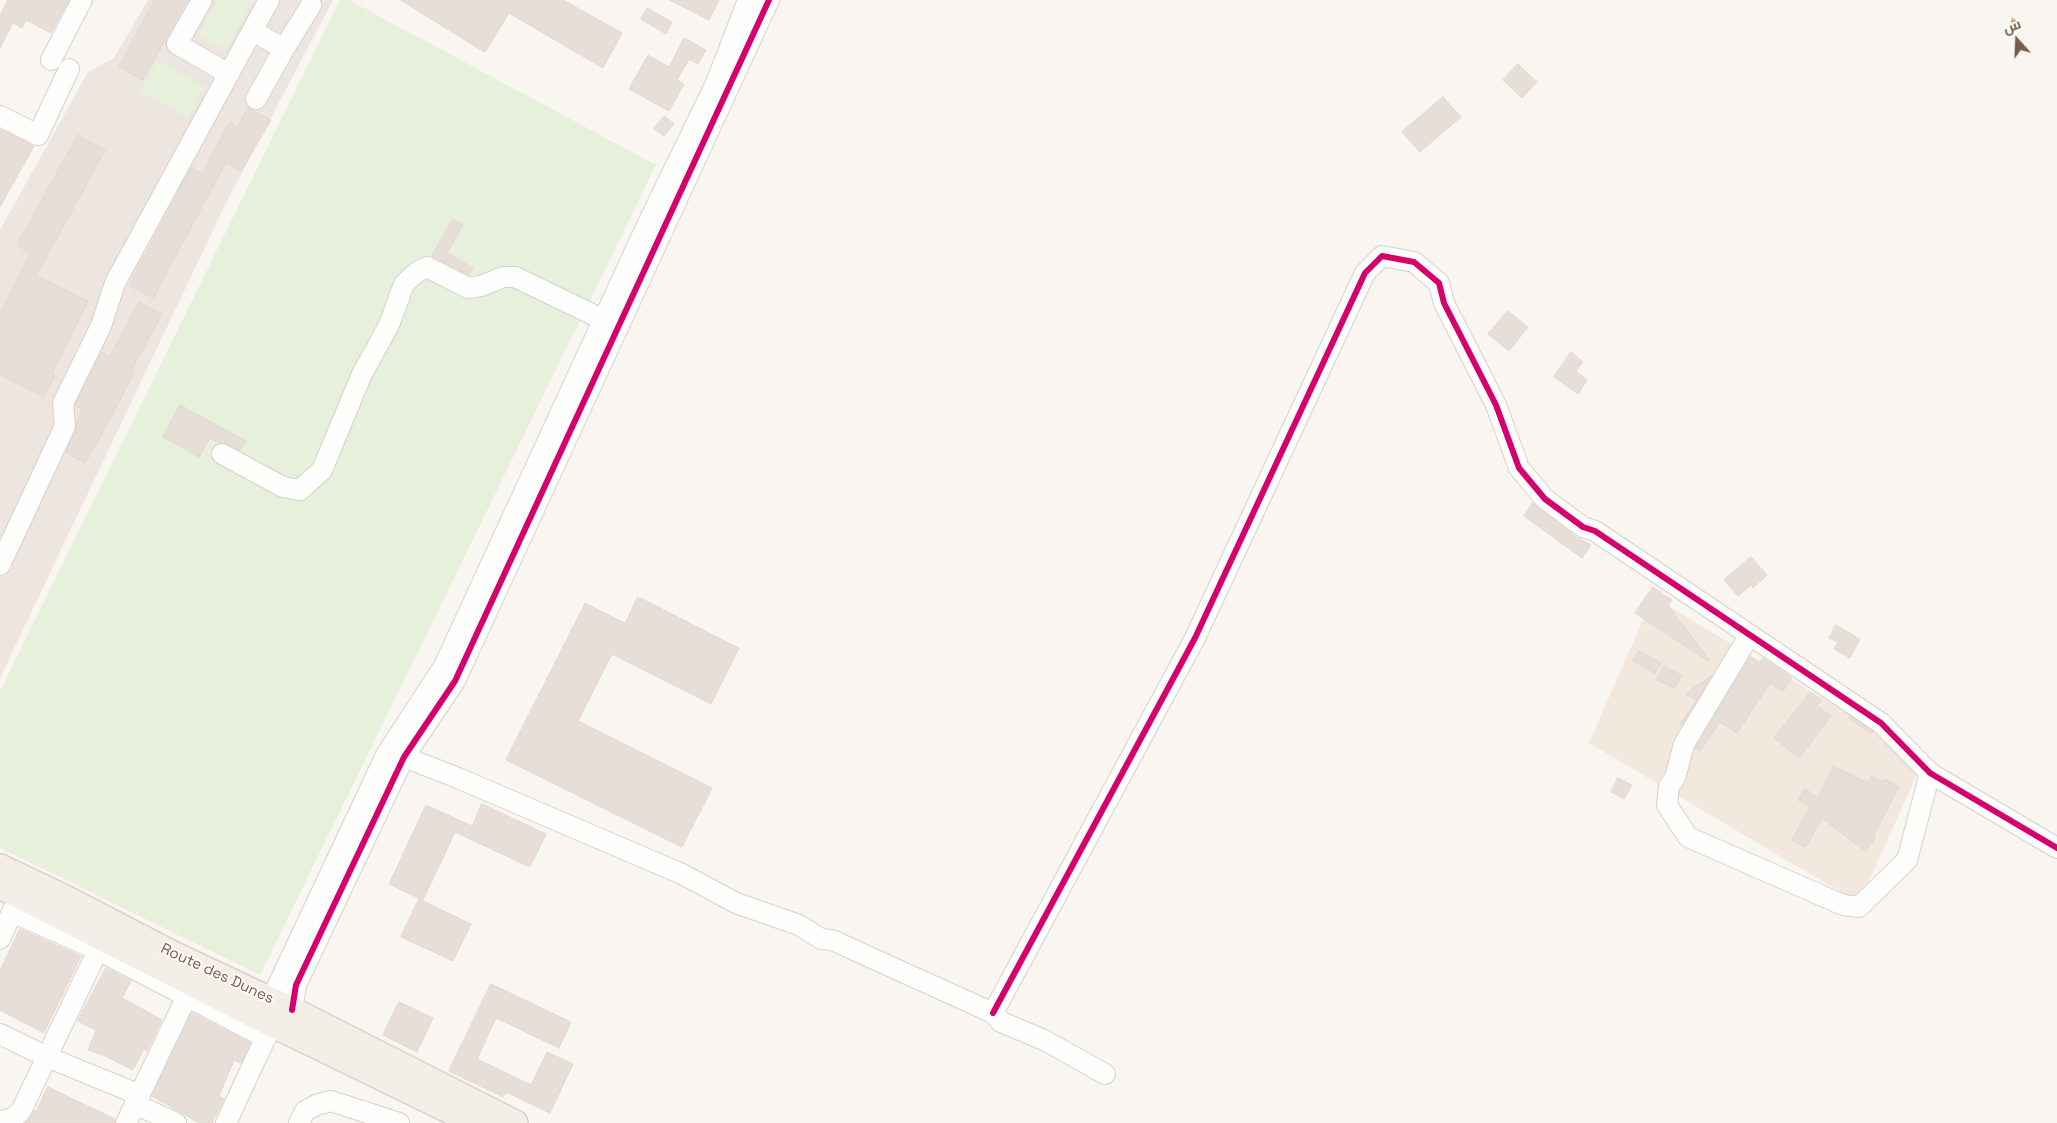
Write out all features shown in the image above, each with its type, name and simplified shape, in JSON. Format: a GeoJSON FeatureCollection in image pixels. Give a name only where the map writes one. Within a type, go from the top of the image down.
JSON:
{"type":"FeatureCollection","features":[{"type":"Feature","properties":{"kind":"main road","name":"Route des Dunes"},"geometry":{"type":"LineString","coordinates":[[0,867],[65,898],[175,955],[282,1005],[515,1123]]}},
{"type":"Feature","properties":{"kind":"main road","name":"Route des Dunes"},"geometry":{"type":"LineString","coordinates":[[0,886],[17,905],[269,1031],[475,1123]]}},
{"type":"Feature","properties":{"kind":"street"},"geometry":{"type":"LineString","coordinates":[[51,60],[82,0]]}},
{"type":"Feature","properties":{"kind":"street"},"geometry":{"type":"LineString","coordinates":[[202,0],[177,44],[229,74]]}},
{"type":"Feature","properties":{"kind":"street"},"geometry":{"type":"LineString","coordinates":[[0,566],[65,426],[64,403],[101,326],[115,284],[269,0]]}},
{"type":"Feature","properties":{"kind":"street"},"geometry":{"type":"LineString","coordinates":[[282,1005],[386,755],[444,666],[648,223],[716,82],[748,0]]}},
{"type":"Feature","properties":{"kind":"street"},"geometry":{"type":"LineString","coordinates":[[282,1005],[296,985],[404,756],[455,681],[769,0]]}},
{"type":"Feature","properties":{"kind":"street"},"geometry":{"type":"LineString","coordinates":[[256,99],[311,5]]}},
{"type":"Feature","properties":{"kind":"street"},"geometry":{"type":"LineString","coordinates":[[253,31],[284,49]]}},
{"type":"Feature","properties":{"kind":"street"},"geometry":{"type":"LineString","coordinates":[[0,116],[38,135],[69,69]]}},
{"type":"Feature","properties":{"kind":"street"},"geometry":{"type":"LineString","coordinates":[[994,1013],[1195,638],[1365,272],[1382,256],[1414,262],[1439,282],[1444,303],[1496,405],[1519,468],[1545,499],[1583,527],[1595,531],[1881,723],[1930,773],[2057,848]]}},
{"type":"Feature","properties":{"kind":"street"},"geometry":{"type":"LineString","coordinates":[[222,454],[282,487],[300,490],[312,480],[322,470],[362,374],[389,325],[404,284],[417,272],[427,267],[468,288],[480,286],[503,276],[515,277],[604,320]]}},
{"type":"Feature","properties":{"kind":"street"},"geometry":{"type":"LineString","coordinates":[[1749,636],[1684,744],[1675,778],[1669,786],[1668,806],[1688,837],[1844,905],[1859,907],[1907,860],[1930,773]]}},
{"type":"Feature","properties":{"kind":"street"},"geometry":{"type":"LineString","coordinates":[[404,756],[467,781],[682,874],[736,903],[799,926],[821,939],[832,940],[994,1013],[1001,1022],[1044,1040],[1106,1074]]}},
{"type":"Feature","properties":{"kind":"street"},"geometry":{"type":"LineString","coordinates":[[0,939],[17,905],[187,996],[269,1031],[226,1123]]}},
{"type":"Feature","properties":{"kind":"street"},"geometry":{"type":"LineString","coordinates":[[0,1121],[12,1119],[21,1112],[98,950]]}},
{"type":"Feature","properties":{"kind":"street"},"geometry":{"type":"LineString","coordinates":[[126,1123],[187,996]]}},
{"type":"Feature","properties":{"kind":"street"},"geometry":{"type":"LineString","coordinates":[[0,1034],[137,1100],[176,1123]]}},
{"type":"Feature","properties":{"kind":"street"},"geometry":{"type":"LineString","coordinates":[[299,1123],[305,1112],[316,1105],[331,1101],[399,1123]]}},
{"type":"Feature","properties":{"kind":"shaded area"},"geometry":{"type":"Polygon","coordinates":[[[148,0],[333,0],[226,203],[0,678],[0,230],[88,72],[114,58],[148,0]]]}},
{"type":"Feature","properties":{"kind":"shaded area"},"geometry":{"type":"Polygon","coordinates":[[[1653,597],[1924,759],[1859,903],[1589,743],[1653,597]]]}},
{"type":"Feature","properties":{"kind":"green space"},"geometry":{"type":"Polygon","coordinates":[[[218,0],[253,0],[226,50],[198,35],[218,0]]]}},
{"type":"Feature","properties":{"kind":"green space"},"geometry":{"type":"Polygon","coordinates":[[[340,0],[349,0],[656,165],[260,975],[0,848],[0,691],[340,0]]]}},
{"type":"Feature","properties":{"kind":"green space"},"geometry":{"type":"Polygon","coordinates":[[[157,61],[205,87],[188,118],[140,92],[157,61]]]}},
{"type":"Feature","properties":{"kind":"building"},"geometry":{"type":"Polygon","coordinates":[[[8,0],[69,0],[51,33],[26,20],[22,28],[13,23],[0,48],[0,16],[8,0]]]}},
{"type":"Feature","properties":{"kind":"building"},"geometry":{"type":"Polygon","coordinates":[[[155,0],[187,0],[143,80],[119,67],[155,0]]]}},
{"type":"Feature","properties":{"kind":"building"},"geometry":{"type":"Polygon","coordinates":[[[401,0],[563,0],[622,33],[603,68],[509,13],[485,52],[401,0]]]}},
{"type":"Feature","properties":{"kind":"building"},"geometry":{"type":"Polygon","coordinates":[[[670,0],[719,0],[709,20],[670,0]]]}},
{"type":"Feature","properties":{"kind":"building"},"geometry":{"type":"Polygon","coordinates":[[[647,8],[672,22],[666,34],[641,19],[647,8]]]}},
{"type":"Feature","properties":{"kind":"building"},"geometry":{"type":"Polygon","coordinates":[[[684,38],[706,50],[698,64],[689,59],[677,80],[684,84],[669,111],[629,89],[648,55],[669,67],[684,38]]]}},
{"type":"Feature","properties":{"kind":"building"},"geometry":{"type":"Polygon","coordinates":[[[1518,64],[1537,82],[1522,98],[1503,80],[1518,64]]]}},
{"type":"Feature","properties":{"kind":"building"},"geometry":{"type":"Polygon","coordinates":[[[1443,97],[1461,117],[1420,152],[1402,132],[1443,97]]]}},
{"type":"Feature","properties":{"kind":"building"},"geometry":{"type":"Polygon","coordinates":[[[248,108],[271,120],[241,171],[226,162],[153,298],[129,286],[191,168],[202,173],[230,122],[238,127],[248,108]]]}},
{"type":"Feature","properties":{"kind":"building"},"geometry":{"type":"Polygon","coordinates":[[[664,116],[674,124],[664,136],[654,129],[664,116]]]}},
{"type":"Feature","properties":{"kind":"building"},"geometry":{"type":"Polygon","coordinates":[[[0,129],[34,146],[0,207],[0,129]]]}},
{"type":"Feature","properties":{"kind":"building"},"geometry":{"type":"Polygon","coordinates":[[[78,135],[105,150],[36,276],[88,301],[52,374],[55,375],[44,397],[0,375],[0,313],[30,253],[17,246],[78,135]]]}},
{"type":"Feature","properties":{"kind":"building"},"geometry":{"type":"Polygon","coordinates":[[[453,219],[463,225],[447,253],[473,268],[469,275],[432,256],[453,219]]]}},
{"type":"Feature","properties":{"kind":"building"},"geometry":{"type":"Polygon","coordinates":[[[140,302],[162,314],[132,369],[135,370],[108,423],[85,463],[66,452],[83,410],[75,405],[101,353],[109,357],[140,302]]]}},
{"type":"Feature","properties":{"kind":"building"},"geometry":{"type":"Polygon","coordinates":[[[1508,311],[1528,327],[1509,351],[1488,334],[1508,311]]]}},
{"type":"Feature","properties":{"kind":"building"},"geometry":{"type":"Polygon","coordinates":[[[1571,352],[1583,362],[1576,371],[1587,380],[1578,394],[1554,377],[1571,352]]]}},
{"type":"Feature","properties":{"kind":"building"},"geometry":{"type":"Polygon","coordinates":[[[180,405],[246,441],[240,450],[210,438],[199,457],[163,437],[180,405]]]}},
{"type":"Feature","properties":{"kind":"building"},"geometry":{"type":"Polygon","coordinates":[[[1533,503],[1576,537],[1591,545],[1582,558],[1524,516],[1533,503]]]}},
{"type":"Feature","properties":{"kind":"building"},"geometry":{"type":"Polygon","coordinates":[[[1751,557],[1767,575],[1753,588],[1751,585],[1738,596],[1724,580],[1751,557]]]}},
{"type":"Feature","properties":{"kind":"building"},"geometry":{"type":"Polygon","coordinates":[[[1653,587],[1672,600],[1668,605],[1708,661],[1635,613],[1653,587]]]}},
{"type":"Feature","properties":{"kind":"building"},"geometry":{"type":"Polygon","coordinates":[[[638,597],[739,648],[711,704],[612,654],[578,721],[712,788],[682,847],[506,760],[585,603],[625,623],[638,597]]]}},
{"type":"Feature","properties":{"kind":"building"},"geometry":{"type":"Polygon","coordinates":[[[1836,625],[1860,639],[1850,658],[1834,649],[1838,642],[1829,638],[1836,625]]]}},
{"type":"Feature","properties":{"kind":"building"},"geometry":{"type":"Polygon","coordinates":[[[1639,651],[1661,663],[1655,673],[1633,661],[1639,651]]]}},
{"type":"Feature","properties":{"kind":"building"},"geometry":{"type":"Polygon","coordinates":[[[1750,657],[1759,663],[1763,658],[1792,678],[1783,691],[1770,683],[1737,733],[1720,722],[1700,751],[1696,748],[1750,657]]]}},
{"type":"Feature","properties":{"kind":"building"},"geometry":{"type":"Polygon","coordinates":[[[1664,666],[1682,676],[1674,688],[1657,680],[1664,666]]]}},
{"type":"Feature","properties":{"kind":"building"},"geometry":{"type":"Polygon","coordinates":[[[1712,675],[1697,700],[1685,694],[1699,684],[1701,685],[1712,675]]]}},
{"type":"Feature","properties":{"kind":"building"},"geometry":{"type":"Polygon","coordinates":[[[1811,692],[1821,700],[1817,706],[1831,716],[1799,758],[1774,738],[1811,692]]]}},
{"type":"Feature","properties":{"kind":"building"},"geometry":{"type":"Polygon","coordinates":[[[1697,700],[1682,725],[1680,724],[1697,700]]]}},
{"type":"Feature","properties":{"kind":"building"},"geometry":{"type":"Polygon","coordinates":[[[1850,716],[1873,732],[1871,734],[1849,718],[1850,716]]]}},
{"type":"Feature","properties":{"kind":"building"},"geometry":{"type":"Polygon","coordinates":[[[1834,766],[1868,783],[1871,776],[1883,782],[1885,779],[1899,787],[1873,836],[1876,838],[1865,851],[1822,818],[1804,847],[1792,840],[1810,807],[1798,800],[1805,789],[1818,797],[1834,766]]]}},
{"type":"Feature","properties":{"kind":"building"},"geometry":{"type":"Polygon","coordinates":[[[1618,778],[1632,785],[1624,799],[1611,792],[1618,778]]]}},
{"type":"Feature","properties":{"kind":"building"},"geometry":{"type":"Polygon","coordinates":[[[482,804],[546,834],[530,867],[455,832],[423,900],[389,884],[426,805],[472,826],[482,804]]]}},
{"type":"Feature","properties":{"kind":"building"},"geometry":{"type":"Polygon","coordinates":[[[419,899],[471,924],[453,961],[401,937],[419,899]]]}},
{"type":"Feature","properties":{"kind":"building"},"geometry":{"type":"Polygon","coordinates":[[[20,929],[81,956],[44,1033],[0,1010],[0,971],[20,929]]]}},
{"type":"Feature","properties":{"kind":"building"},"geometry":{"type":"Polygon","coordinates":[[[106,968],[131,981],[122,998],[162,1020],[147,1051],[144,1049],[133,1070],[103,1055],[88,1050],[96,1030],[78,1021],[106,968]]]}},
{"type":"Feature","properties":{"kind":"building"},"geometry":{"type":"Polygon","coordinates":[[[491,984],[571,1022],[559,1048],[496,1018],[477,1059],[531,1085],[547,1052],[573,1064],[550,1113],[506,1092],[503,1097],[449,1071],[491,984]]]}},
{"type":"Feature","properties":{"kind":"building"},"geometry":{"type":"Polygon","coordinates":[[[399,1002],[433,1018],[417,1052],[383,1035],[399,1002]]]}},
{"type":"Feature","properties":{"kind":"building"},"geometry":{"type":"Polygon","coordinates":[[[192,1013],[250,1043],[241,1063],[234,1060],[219,1096],[224,1099],[212,1123],[199,1123],[152,1096],[192,1013]]]}},
{"type":"Feature","properties":{"kind":"building"},"geometry":{"type":"Polygon","coordinates":[[[48,1087],[115,1119],[114,1123],[25,1123],[36,1111],[48,1087]]]}},
{"type":"Feature","properties":{"kind":"cycle path"},"geometry":{"type":"LineString","coordinates":[[292,1010],[296,985],[404,757],[455,681],[769,0]]}},
{"type":"Feature","properties":{"kind":"cycle path"},"geometry":{"type":"LineString","coordinates":[[993,1013],[1195,638],[1365,273],[1382,256],[1414,262],[1439,283],[1444,303],[1496,405],[1519,468],[1545,499],[1583,527],[1595,531],[1881,723],[1930,773],[2057,848]]}}]}
